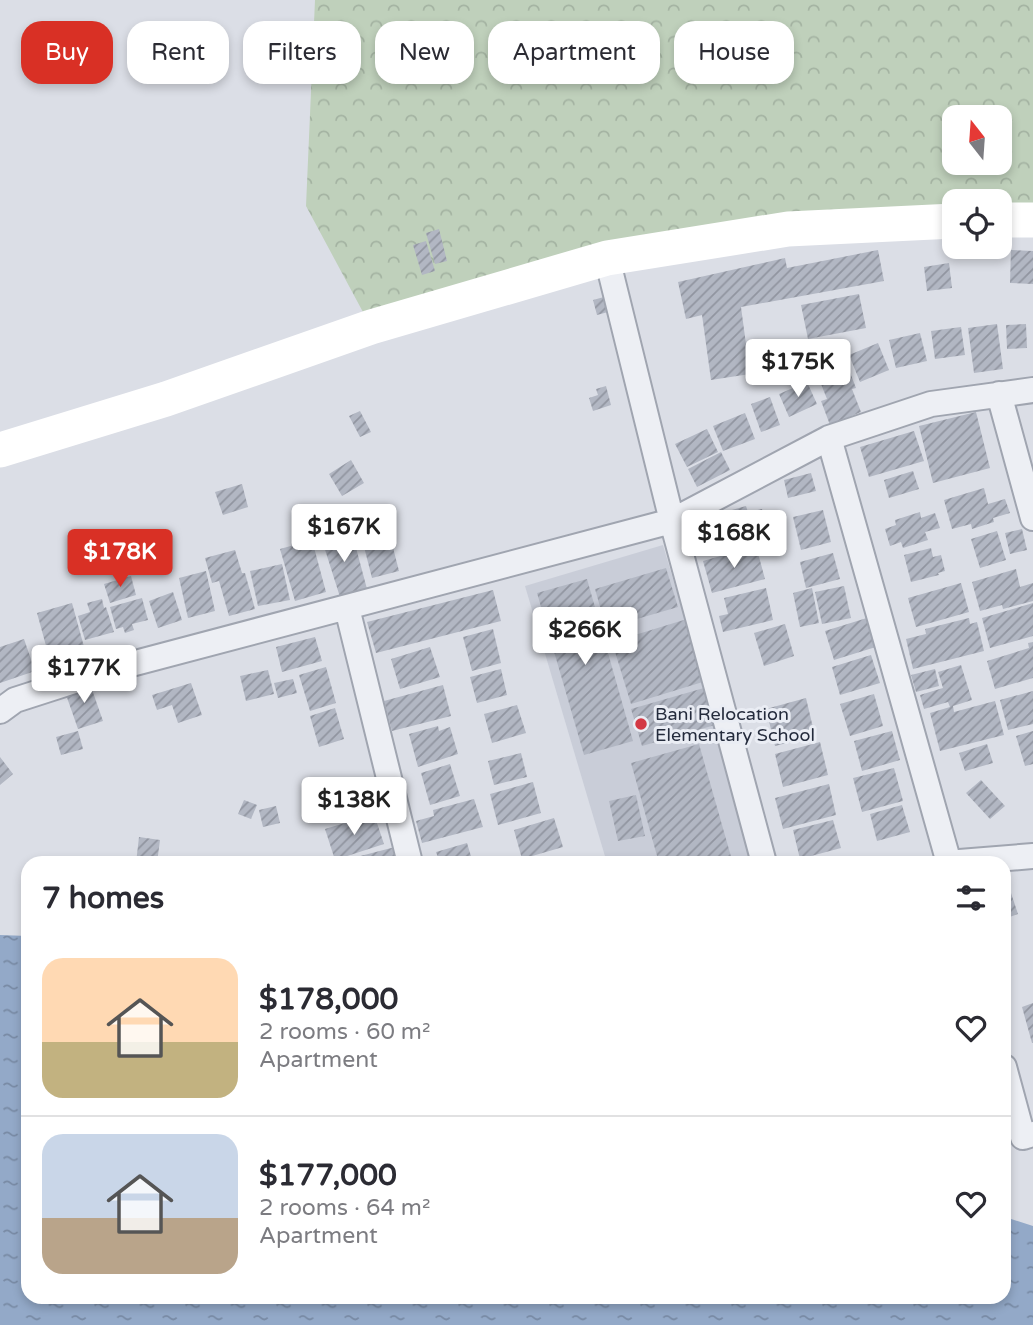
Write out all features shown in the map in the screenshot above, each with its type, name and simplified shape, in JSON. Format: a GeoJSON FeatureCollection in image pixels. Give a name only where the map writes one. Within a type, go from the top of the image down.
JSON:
{"type":"FeatureCollection","features":[{"type":"Feature","properties":{"kind":"street"},"geometry":{"type":"LineString","coordinates":[[1012,220],[1033,220]]}},
{"type":"Feature","properties":{"kind":"street"},"geometry":{"type":"LineString","coordinates":[[0,450],[166,399],[372,327],[607,258],[788,229],[942,222]]}},
{"type":"Feature","properties":{"kind":"street"},"geometry":{"type":"LineString","coordinates":[[607,258],[672,521],[762,856]]}},
{"type":"Feature","properties":{"kind":"street"},"geometry":{"type":"LineString","coordinates":[[0,711],[15,700],[105,671],[672,521],[830,438],[931,404],[1033,390]]}},
{"type":"Feature","properties":{"kind":"street"},"geometry":{"type":"LineString","coordinates":[[999,394],[1033,518]]}},
{"type":"Feature","properties":{"kind":"street"},"geometry":{"type":"LineString","coordinates":[[830,438],[946,856]]}},
{"type":"Feature","properties":{"kind":"street"},"geometry":{"type":"LineString","coordinates":[[347,608],[409,856]]}},
{"type":"Feature","properties":{"kind":"street"},"geometry":{"type":"LineString","coordinates":[[1011,858],[1033,856]]}},
{"type":"Feature","properties":{"kind":"street"},"geometry":{"type":"LineString","coordinates":[[1011,1093],[1023,1137],[1033,1134]]}},
{"type":"Feature","properties":{"kind":"shaded area","name":"Bani Relocation Elementary School"},"geometry":{"type":"Polygon","coordinates":[[[663,545],[755,856],[605,856],[525,586],[663,545]]]}},
{"type":"Feature","properties":{"kind":"green space"},"geometry":{"type":"Polygon","coordinates":[[[315,0],[1033,0],[1033,220],[1012,220],[1012,189],[942,189],[942,222],[788,229],[371,327],[306,206],[311,84],[361,84],[361,21],[314,21],[315,0]]]}},
{"type":"Feature","properties":{"kind":"water"},"geometry":{"type":"Polygon","coordinates":[[[0,935],[21,936],[21,1304],[1011,1304],[1011,1219],[1033,1226],[1033,1325],[0,1325],[0,935]]]}},
{"type":"Feature","properties":{"kind":"building"},"geometry":{"type":"Polygon","coordinates":[[[439,229],[447,261],[435,264],[426,233],[439,229]]]}},
{"type":"Feature","properties":{"kind":"building"},"geometry":{"type":"Polygon","coordinates":[[[426,241],[435,271],[422,275],[413,245],[426,241]]]}},
{"type":"Feature","properties":{"kind":"building"},"geometry":{"type":"Polygon","coordinates":[[[878,250],[884,281],[741,307],[750,374],[711,380],[702,315],[686,319],[678,282],[785,258],[787,268],[878,250]]]}},
{"type":"Feature","properties":{"kind":"building"},"geometry":{"type":"Polygon","coordinates":[[[1012,250],[1033,251],[1033,284],[1010,283],[1012,250]]]}},
{"type":"Feature","properties":{"kind":"building"},"geometry":{"type":"Polygon","coordinates":[[[949,263],[952,288],[927,291],[924,267],[949,263]]]}},
{"type":"Feature","properties":{"kind":"building"},"geometry":{"type":"Polygon","coordinates":[[[859,294],[866,328],[808,339],[801,305],[859,294]]]}},
{"type":"Feature","properties":{"kind":"building"},"geometry":{"type":"Polygon","coordinates":[[[604,297],[608,312],[597,315],[593,300],[604,297]]]}},
{"type":"Feature","properties":{"kind":"building"},"geometry":{"type":"Polygon","coordinates":[[[997,324],[1003,369],[974,373],[968,328],[997,324]]]}},
{"type":"Feature","properties":{"kind":"building"},"geometry":{"type":"Polygon","coordinates":[[[1026,324],[1027,348],[1007,349],[1006,325],[1026,324]]]}},
{"type":"Feature","properties":{"kind":"building"},"geometry":{"type":"Polygon","coordinates":[[[961,327],[965,355],[935,359],[931,331],[961,327]]]}},
{"type":"Feature","properties":{"kind":"building"},"geometry":{"type":"Polygon","coordinates":[[[920,333],[927,361],[896,368],[889,340],[920,333]]]}},
{"type":"Feature","properties":{"kind":"building"},"geometry":{"type":"Polygon","coordinates":[[[878,343],[889,370],[860,382],[849,355],[878,343]]]}},
{"type":"Feature","properties":{"kind":"building"},"geometry":{"type":"Polygon","coordinates":[[[846,362],[856,388],[852,389],[861,412],[830,425],[821,401],[827,399],[817,374],[846,362]]]}},
{"type":"Feature","properties":{"kind":"building"},"geometry":{"type":"Polygon","coordinates":[[[807,382],[817,404],[789,417],[779,394],[807,382]]]}},
{"type":"Feature","properties":{"kind":"building"},"geometry":{"type":"Polygon","coordinates":[[[606,386],[611,405],[593,411],[589,398],[598,395],[596,389],[606,386]]]}},
{"type":"Feature","properties":{"kind":"building"},"geometry":{"type":"Polygon","coordinates":[[[770,397],[780,425],[761,432],[751,404],[770,397]]]}},
{"type":"Feature","properties":{"kind":"building"},"geometry":{"type":"Polygon","coordinates":[[[360,411],[371,432],[360,437],[349,416],[360,411]]]}},
{"type":"Feature","properties":{"kind":"building"},"geometry":{"type":"Polygon","coordinates":[[[976,412],[990,468],[933,483],[919,426],[976,412]]]}},
{"type":"Feature","properties":{"kind":"building"},"geometry":{"type":"Polygon","coordinates":[[[745,413],[755,439],[723,451],[713,426],[745,413]]]}},
{"type":"Feature","properties":{"kind":"building"},"geometry":{"type":"Polygon","coordinates":[[[707,429],[718,452],[687,467],[675,444],[707,429]]]}},
{"type":"Feature","properties":{"kind":"building"},"geometry":{"type":"Polygon","coordinates":[[[914,431],[924,461],[869,477],[860,447],[914,431]]]}},
{"type":"Feature","properties":{"kind":"building"},"geometry":{"type":"Polygon","coordinates":[[[721,452],[730,470],[697,487],[688,469],[721,452]]]}},
{"type":"Feature","properties":{"kind":"building"},"geometry":{"type":"Polygon","coordinates":[[[351,460],[364,483],[342,496],[329,474],[351,460]]]}},
{"type":"Feature","properties":{"kind":"building"},"geometry":{"type":"Polygon","coordinates":[[[913,471],[919,489],[889,498],[884,480],[913,471]]]}},
{"type":"Feature","properties":{"kind":"building"},"geometry":{"type":"Polygon","coordinates":[[[811,473],[816,491],[788,498],[784,480],[811,473]]]}},
{"type":"Feature","properties":{"kind":"building"},"geometry":{"type":"Polygon","coordinates":[[[242,484],[248,507],[223,515],[215,492],[242,484]]]}},
{"type":"Feature","properties":{"kind":"building"},"geometry":{"type":"Polygon","coordinates":[[[984,488],[988,504],[1005,499],[1010,513],[972,529],[971,524],[952,529],[944,500],[984,488]]]}},
{"type":"Feature","properties":{"kind":"building"},"geometry":{"type":"Polygon","coordinates":[[[746,506],[748,512],[762,509],[767,524],[753,528],[757,540],[703,556],[693,521],[746,506]]]}},
{"type":"Feature","properties":{"kind":"building"},"geometry":{"type":"Polygon","coordinates":[[[823,510],[831,542],[801,550],[793,517],[823,510]]]}},
{"type":"Feature","properties":{"kind":"building"},"geometry":{"type":"Polygon","coordinates":[[[920,512],[921,518],[935,513],[940,528],[925,532],[928,540],[903,548],[901,542],[890,546],[885,529],[896,525],[895,520],[920,512]]]}},
{"type":"Feature","properties":{"kind":"building"},"geometry":{"type":"Polygon","coordinates":[[[1022,529],[1027,550],[1010,554],[1005,533],[1022,529]]]}},
{"type":"Feature","properties":{"kind":"building"},"geometry":{"type":"Polygon","coordinates":[[[344,530],[349,546],[355,544],[367,589],[340,597],[321,537],[344,530]]]}},
{"type":"Feature","properties":{"kind":"building"},"geometry":{"type":"Polygon","coordinates":[[[997,531],[1006,560],[980,568],[971,539],[997,531]]]}},
{"type":"Feature","properties":{"kind":"building"},"geometry":{"type":"Polygon","coordinates":[[[389,532],[399,571],[372,578],[362,539],[389,532]]]}},
{"type":"Feature","properties":{"kind":"building"},"geometry":{"type":"Polygon","coordinates":[[[312,540],[326,592],[295,601],[280,549],[312,540]]]}},
{"type":"Feature","properties":{"kind":"building"},"geometry":{"type":"Polygon","coordinates":[[[756,546],[765,579],[712,593],[703,561],[756,546]]]}},
{"type":"Feature","properties":{"kind":"building"},"geometry":{"type":"Polygon","coordinates":[[[931,548],[933,557],[941,555],[945,571],[911,582],[904,555],[931,548]]]}},
{"type":"Feature","properties":{"kind":"building"},"geometry":{"type":"Polygon","coordinates":[[[235,550],[255,609],[229,616],[219,581],[212,583],[205,558],[235,550]]]}},
{"type":"Feature","properties":{"kind":"building"},"geometry":{"type":"Polygon","coordinates":[[[833,553],[840,579],[806,588],[800,562],[833,553]]]}},
{"type":"Feature","properties":{"kind":"building"},"geometry":{"type":"Polygon","coordinates":[[[282,564],[290,600],[258,606],[250,571],[282,564]]]}},
{"type":"Feature","properties":{"kind":"building"},"geometry":{"type":"Polygon","coordinates":[[[666,568],[678,607],[606,628],[595,589],[666,568]]]}},
{"type":"Feature","properties":{"kind":"building"},"geometry":{"type":"Polygon","coordinates":[[[1016,569],[1020,587],[1033,583],[1033,601],[1003,609],[1002,605],[980,611],[972,582],[1016,569]]]}},
{"type":"Feature","properties":{"kind":"building"},"geometry":{"type":"Polygon","coordinates":[[[206,571],[215,611],[188,618],[179,578],[206,571]]]}},
{"type":"Feature","properties":{"kind":"building"},"geometry":{"type":"Polygon","coordinates":[[[131,576],[136,595],[110,603],[104,584],[131,576]]]}},
{"type":"Feature","properties":{"kind":"building"},"geometry":{"type":"Polygon","coordinates":[[[587,579],[633,741],[584,755],[537,593],[587,579]]]}},
{"type":"Feature","properties":{"kind":"building"},"geometry":{"type":"Polygon","coordinates":[[[961,583],[969,612],[916,627],[908,598],[961,583]]]}},
{"type":"Feature","properties":{"kind":"building"},"geometry":{"type":"Polygon","coordinates":[[[844,586],[851,618],[822,624],[815,592],[844,586]]]}},
{"type":"Feature","properties":{"kind":"building"},"geometry":{"type":"Polygon","coordinates":[[[766,588],[773,620],[723,632],[719,616],[728,614],[724,598],[766,588]]]}},
{"type":"Feature","properties":{"kind":"building"},"geometry":{"type":"Polygon","coordinates":[[[812,588],[819,623],[800,627],[793,593],[812,588]]]}},
{"type":"Feature","properties":{"kind":"building"},"geometry":{"type":"Polygon","coordinates":[[[493,590],[501,621],[376,653],[367,622],[493,590]]]}},
{"type":"Feature","properties":{"kind":"building"},"geometry":{"type":"Polygon","coordinates":[[[173,592],[182,620],[158,628],[149,601],[173,592]]]}},
{"type":"Feature","properties":{"kind":"building"},"geometry":{"type":"Polygon","coordinates":[[[142,598],[148,620],[132,624],[134,630],[125,633],[123,627],[116,629],[110,607],[142,598]]]}},
{"type":"Feature","properties":{"kind":"building"},"geometry":{"type":"Polygon","coordinates":[[[102,599],[114,632],[85,640],[78,616],[90,612],[87,603],[102,599]]]}},
{"type":"Feature","properties":{"kind":"building"},"geometry":{"type":"Polygon","coordinates":[[[72,603],[86,654],[51,664],[37,613],[72,603]]]}},
{"type":"Feature","properties":{"kind":"building"},"geometry":{"type":"Polygon","coordinates":[[[1033,603],[1033,636],[990,648],[982,618],[1033,603]]]}},
{"type":"Feature","properties":{"kind":"building"},"geometry":{"type":"Polygon","coordinates":[[[870,617],[879,646],[834,660],[825,631],[870,617]]]}},
{"type":"Feature","properties":{"kind":"building"},"geometry":{"type":"Polygon","coordinates":[[[969,618],[970,624],[977,622],[984,651],[913,669],[906,639],[926,634],[925,629],[969,618]]]}},
{"type":"Feature","properties":{"kind":"building"},"geometry":{"type":"Polygon","coordinates":[[[687,619],[706,681],[631,704],[612,642],[687,619]]]}},
{"type":"Feature","properties":{"kind":"building"},"geometry":{"type":"Polygon","coordinates":[[[785,624],[794,656],[764,666],[754,633],[785,624]]]}},
{"type":"Feature","properties":{"kind":"building"},"geometry":{"type":"Polygon","coordinates":[[[493,629],[501,663],[472,671],[463,637],[493,629]]]}},
{"type":"Feature","properties":{"kind":"building"},"geometry":{"type":"Polygon","coordinates":[[[315,637],[322,661],[282,672],[276,647],[315,637]]]}},
{"type":"Feature","properties":{"kind":"building"},"geometry":{"type":"Polygon","coordinates":[[[24,639],[35,671],[0,683],[0,647],[24,639]]]}},
{"type":"Feature","properties":{"kind":"building"},"geometry":{"type":"Polygon","coordinates":[[[1033,642],[1033,678],[995,689],[987,661],[1029,648],[1028,643],[1033,642]]]}},
{"type":"Feature","properties":{"kind":"building"},"geometry":{"type":"Polygon","coordinates":[[[430,647],[440,677],[400,689],[391,659],[430,647]]]}},
{"type":"Feature","properties":{"kind":"building"},"geometry":{"type":"Polygon","coordinates":[[[871,655],[880,683],[840,695],[832,667],[871,655]]]}},
{"type":"Feature","properties":{"kind":"building"},"geometry":{"type":"Polygon","coordinates":[[[961,665],[972,700],[953,706],[954,712],[995,701],[1004,735],[940,751],[930,713],[950,707],[948,702],[924,709],[920,695],[943,688],[938,672],[961,665]]]}},
{"type":"Feature","properties":{"kind":"building"},"geometry":{"type":"Polygon","coordinates":[[[326,667],[336,703],[310,711],[299,675],[326,667]]]}},
{"type":"Feature","properties":{"kind":"building"},"geometry":{"type":"Polygon","coordinates":[[[501,669],[507,695],[477,703],[470,677],[501,669]]]}},
{"type":"Feature","properties":{"kind":"building"},"geometry":{"type":"Polygon","coordinates":[[[935,669],[939,686],[916,692],[911,675],[935,669]]]}},
{"type":"Feature","properties":{"kind":"building"},"geometry":{"type":"Polygon","coordinates":[[[268,670],[274,694],[246,701],[240,676],[268,670]]]}},
{"type":"Feature","properties":{"kind":"building"},"geometry":{"type":"Polygon","coordinates":[[[293,679],[297,693],[278,698],[274,683],[293,679]]]}},
{"type":"Feature","properties":{"kind":"building"},"geometry":{"type":"Polygon","coordinates":[[[89,681],[103,721],[78,729],[64,689],[89,681]]]}},
{"type":"Feature","properties":{"kind":"building"},"geometry":{"type":"Polygon","coordinates":[[[191,683],[202,715],[178,723],[172,705],[157,710],[152,695],[191,683]]]}},
{"type":"Feature","properties":{"kind":"building"},"geometry":{"type":"Polygon","coordinates":[[[443,685],[451,716],[392,731],[384,701],[443,685]]]}},
{"type":"Feature","properties":{"kind":"building"},"geometry":{"type":"Polygon","coordinates":[[[704,688],[715,725],[642,746],[631,709],[704,688]]]}},
{"type":"Feature","properties":{"kind":"building"},"geometry":{"type":"Polygon","coordinates":[[[1033,691],[1033,724],[1008,730],[1000,700],[1033,691]]]}},
{"type":"Feature","properties":{"kind":"building"},"geometry":{"type":"Polygon","coordinates":[[[874,694],[883,726],[850,736],[840,704],[874,694]]]}},
{"type":"Feature","properties":{"kind":"building"},"geometry":{"type":"Polygon","coordinates":[[[806,698],[815,736],[775,746],[766,709],[806,698]]]}},
{"type":"Feature","properties":{"kind":"building"},"geometry":{"type":"Polygon","coordinates":[[[517,705],[526,733],[492,743],[484,714],[517,705]]]}},
{"type":"Feature","properties":{"kind":"building"},"geometry":{"type":"Polygon","coordinates":[[[335,708],[344,739],[319,747],[310,716],[335,708]]]}},
{"type":"Feature","properties":{"kind":"building"},"geometry":{"type":"Polygon","coordinates":[[[438,726],[439,731],[450,727],[458,754],[418,767],[409,734],[438,726]]]}},
{"type":"Feature","properties":{"kind":"building"},"geometry":{"type":"Polygon","coordinates":[[[78,731],[83,749],[61,755],[56,737],[78,731]]]}},
{"type":"Feature","properties":{"kind":"building"},"geometry":{"type":"Polygon","coordinates":[[[892,731],[900,760],[862,771],[854,741],[892,731]]]}},
{"type":"Feature","properties":{"kind":"building"},"geometry":{"type":"Polygon","coordinates":[[[1033,731],[1033,764],[1025,766],[1016,736],[1033,731]]]}},
{"type":"Feature","properties":{"kind":"building"},"geometry":{"type":"Polygon","coordinates":[[[820,742],[828,775],[783,787],[775,754],[820,742]]]}},
{"type":"Feature","properties":{"kind":"building"},"geometry":{"type":"Polygon","coordinates":[[[699,744],[731,856],[657,856],[631,763],[699,744]]]}},
{"type":"Feature","properties":{"kind":"building"},"geometry":{"type":"Polygon","coordinates":[[[987,744],[993,763],[965,771],[959,753],[987,744]]]}},
{"type":"Feature","properties":{"kind":"building"},"geometry":{"type":"Polygon","coordinates":[[[521,753],[527,777],[494,785],[488,761],[521,753]]]}},
{"type":"Feature","properties":{"kind":"building"},"geometry":{"type":"Polygon","coordinates":[[[0,757],[13,774],[0,785],[0,757]]]}},
{"type":"Feature","properties":{"kind":"building"},"geometry":{"type":"Polygon","coordinates":[[[450,764],[460,796],[430,805],[421,773],[450,764]]]}},
{"type":"Feature","properties":{"kind":"building"},"geometry":{"type":"Polygon","coordinates":[[[894,768],[903,801],[862,812],[853,778],[894,768]]]}},
{"type":"Feature","properties":{"kind":"building"},"geometry":{"type":"Polygon","coordinates":[[[357,780],[365,809],[334,818],[326,789],[357,780]]]}},
{"type":"Feature","properties":{"kind":"building"},"geometry":{"type":"Polygon","coordinates":[[[981,780],[1005,806],[990,819],[966,793],[981,780]]]}},
{"type":"Feature","properties":{"kind":"building"},"geometry":{"type":"Polygon","coordinates":[[[533,782],[541,813],[498,825],[490,794],[533,782]]]}},
{"type":"Feature","properties":{"kind":"building"},"geometry":{"type":"Polygon","coordinates":[[[829,784],[836,815],[783,829],[775,798],[829,784]]]}},
{"type":"Feature","properties":{"kind":"building"},"geometry":{"type":"Polygon","coordinates":[[[636,795],[645,836],[618,841],[609,801],[636,795]]]}},
{"type":"Feature","properties":{"kind":"building"},"geometry":{"type":"Polygon","coordinates":[[[474,799],[483,827],[422,843],[416,821],[434,816],[433,810],[474,799]]]}},
{"type":"Feature","properties":{"kind":"building"},"geometry":{"type":"Polygon","coordinates":[[[244,800],[257,805],[251,819],[238,814],[244,800]]]}},
{"type":"Feature","properties":{"kind":"building"},"geometry":{"type":"Polygon","coordinates":[[[902,805],[910,832],[877,841],[870,814],[902,805]]]}},
{"type":"Feature","properties":{"kind":"building"},"geometry":{"type":"Polygon","coordinates":[[[276,806],[280,823],[263,827],[259,810],[276,806]]]}},
{"type":"Feature","properties":{"kind":"building"},"geometry":{"type":"Polygon","coordinates":[[[374,814],[384,844],[347,856],[334,856],[325,829],[374,814]]]}},
{"type":"Feature","properties":{"kind":"building"},"geometry":{"type":"Polygon","coordinates":[[[554,818],[563,847],[532,856],[521,856],[514,830],[554,818]]]}},
{"type":"Feature","properties":{"kind":"building"},"geometry":{"type":"Polygon","coordinates":[[[833,820],[841,848],[811,856],[799,856],[793,830],[833,820]]]}},
{"type":"Feature","properties":{"kind":"building"},"geometry":{"type":"Polygon","coordinates":[[[139,837],[160,840],[158,856],[137,856],[139,837]]]}},
{"type":"Feature","properties":{"kind":"building"},"geometry":{"type":"Polygon","coordinates":[[[467,843],[471,856],[437,856],[436,852],[467,843]]]}},
{"type":"Feature","properties":{"kind":"building"},"geometry":{"type":"Polygon","coordinates":[[[395,847],[397,856],[360,856],[395,847]]]}},
{"type":"Feature","properties":{"kind":"building"},"geometry":{"type":"Polygon","coordinates":[[[1011,893],[1018,914],[1011,916],[1011,893]]]}},
{"type":"Feature","properties":{"kind":"building"},"geometry":{"type":"Polygon","coordinates":[[[1033,1003],[1033,1043],[1032,1043],[1022,1007],[1033,1003]]]}},
{"type":"Feature","properties":{"kind":"place","name":"Bani Relocation Elementary School"},"geometry":{"type":"Point","coordinates":[641,724]}}]}
